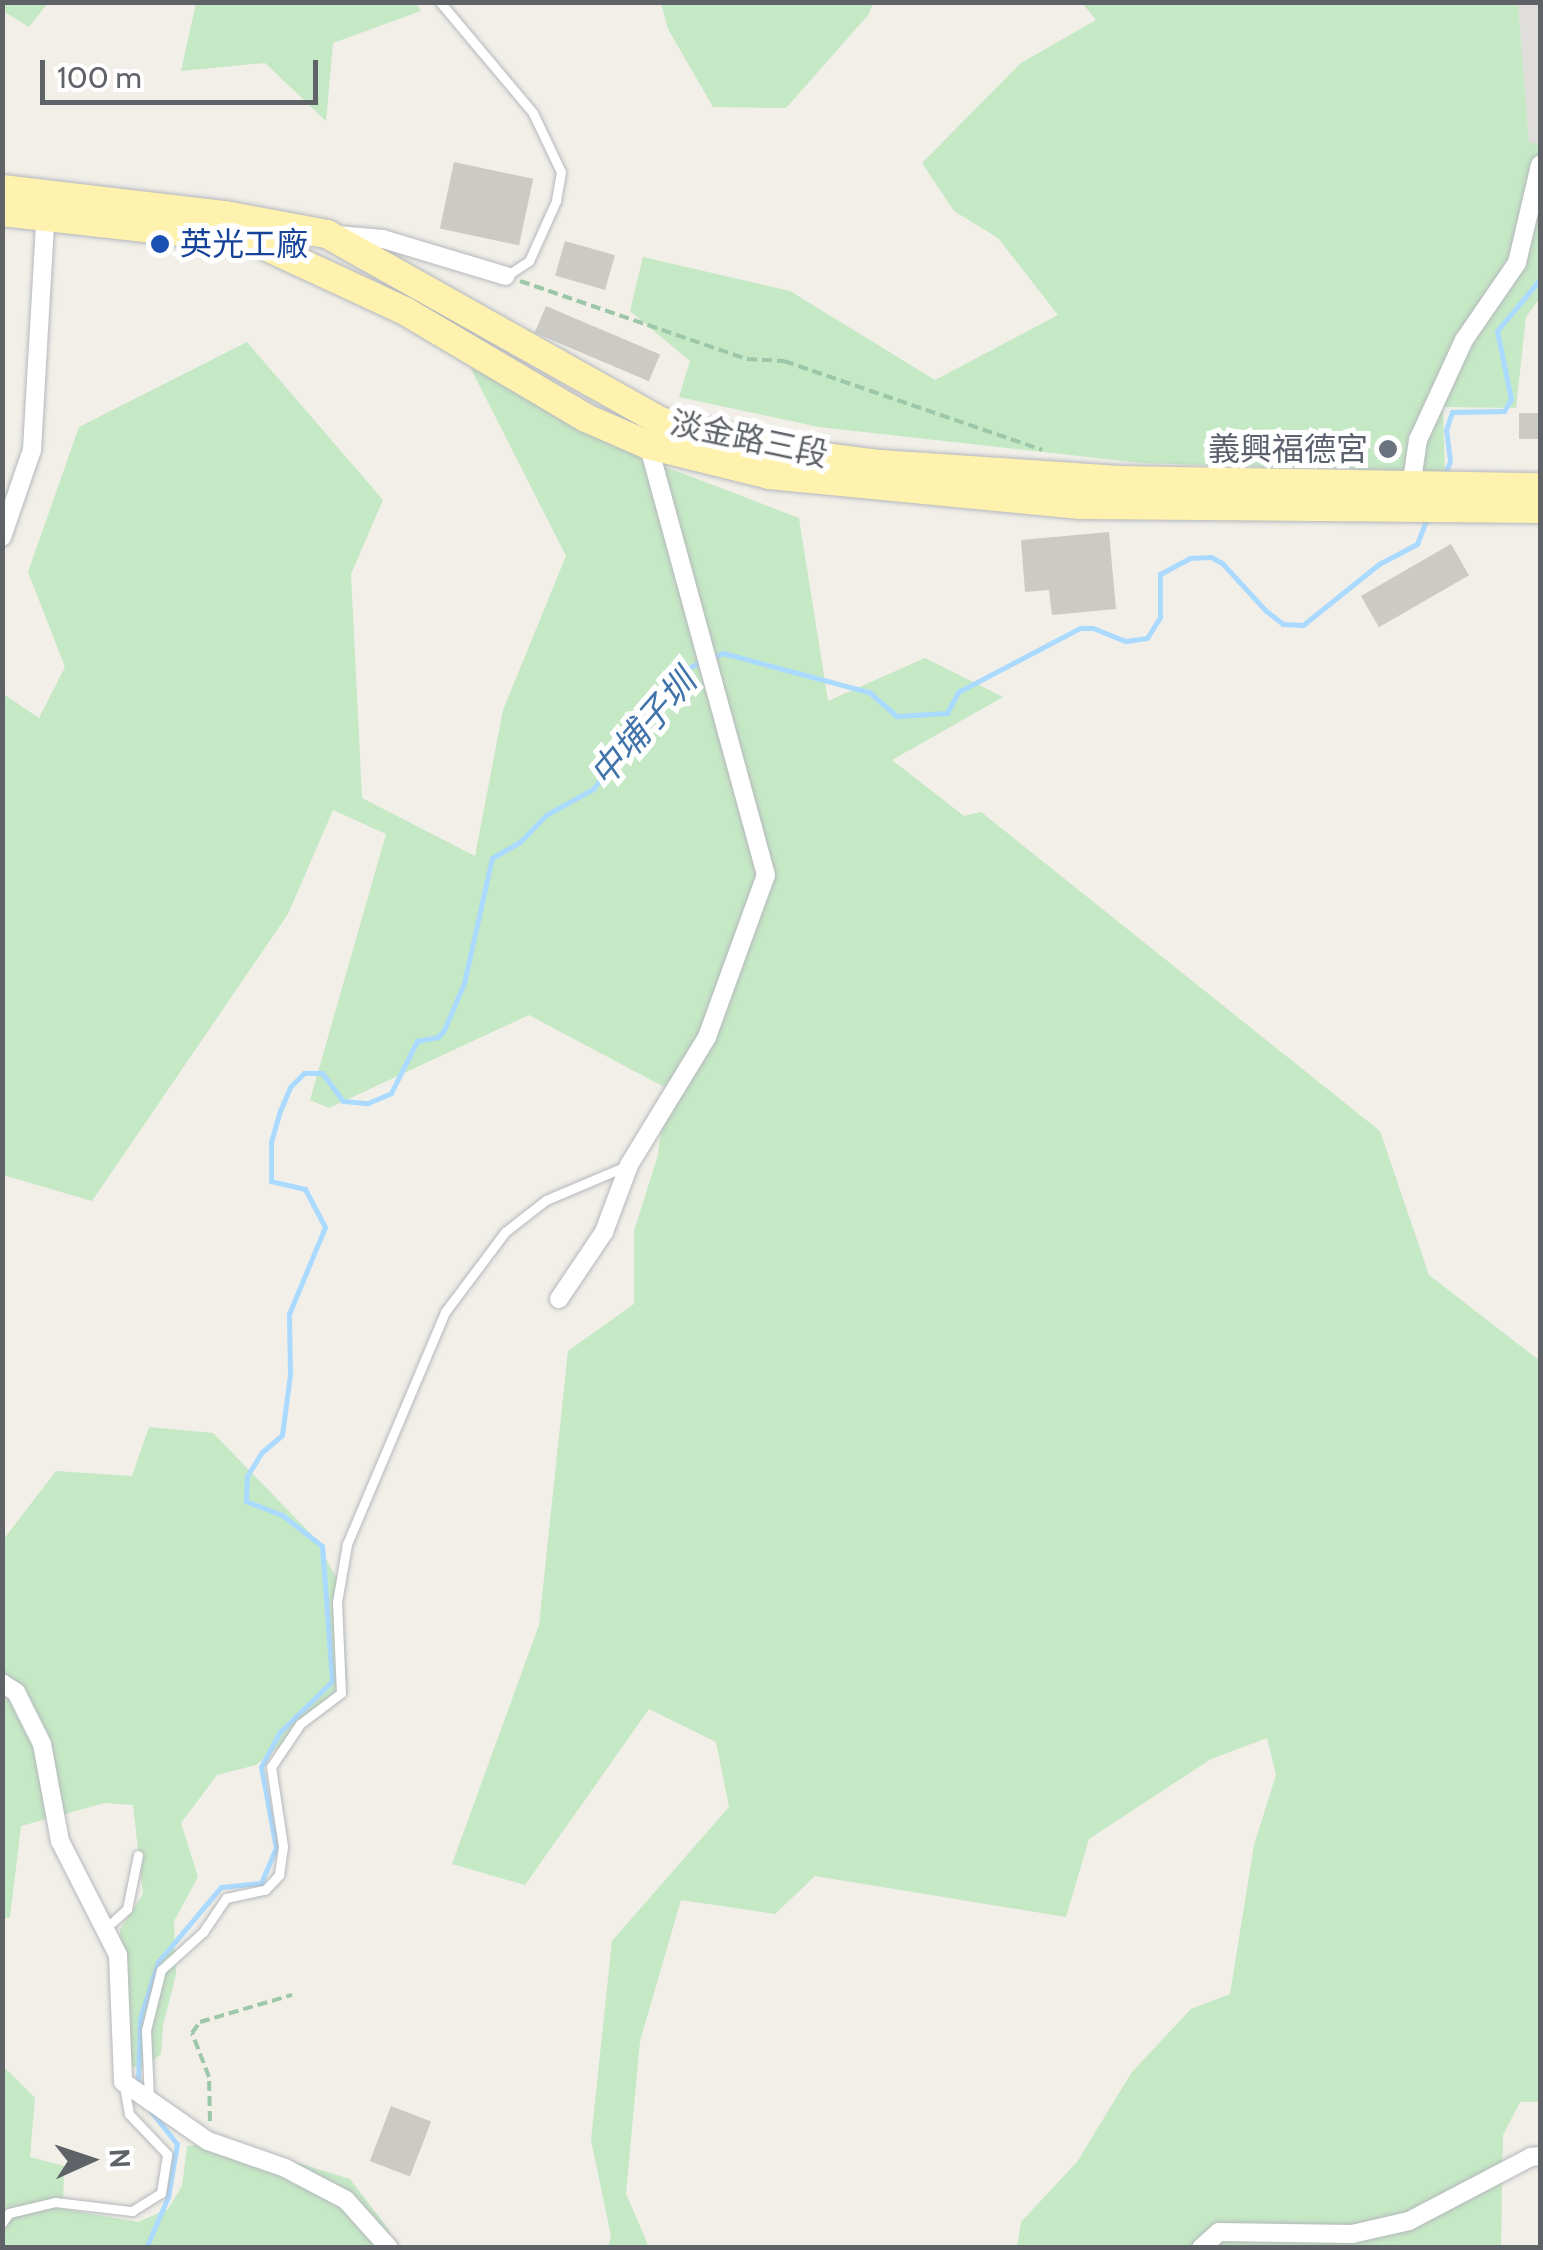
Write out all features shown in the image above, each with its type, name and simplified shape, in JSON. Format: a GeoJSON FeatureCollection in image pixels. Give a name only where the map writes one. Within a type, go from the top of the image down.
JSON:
{"type":"FeatureCollection","features":[{"type":"Feature","properties":{"kind":"main road","name":"淡金路三段"},"geometry":{"type":"LineString","coordinates":[[2,189],[46,206],[252,240],[404,311],[586,418],[654,433],[768,476],[1081,505],[1455,497]]}},
{"type":"Feature","properties":{"kind":"main road","name":"淡金路三段"},"geometry":{"type":"LineString","coordinates":[[2,212],[46,206],[225,215],[327,234],[654,433]]}},
{"type":"Feature","properties":{"kind":"main road"},"geometry":{"type":"LineString","coordinates":[[1455,497],[1540,486]]}},
{"type":"Feature","properties":{"kind":"main road"},"geometry":{"type":"LineString","coordinates":[[1455,497],[1540,509]]}},
{"type":"Feature","properties":{"kind":"street"},"geometry":{"type":"LineString","coordinates":[[1416,497],[1418,440],[1464,340],[1517,263],[1540,165]]}},
{"type":"Feature","properties":{"kind":"street"},"geometry":{"type":"LineString","coordinates":[[2,537],[32,450],[46,206]]}},
{"type":"Feature","properties":{"kind":"street"},"geometry":{"type":"LineString","coordinates":[[252,240],[327,234],[383,239],[506,276]]}},
{"type":"Feature","properties":{"kind":"street"},"geometry":{"type":"LineString","coordinates":[[559,1299],[604,1232],[629,1166],[707,1036],[766,875],[654,433]]}},
{"type":"Feature","properties":{"kind":"street"},"geometry":{"type":"LineString","coordinates":[[2,1683],[16,1692],[42,1744],[60,1841],[118,1955],[123,2082],[194,2132],[285,2168],[346,2200],[390,2248]]}},
{"type":"Feature","properties":{"kind":"street"},"geometry":{"type":"LineString","coordinates":[[1201,2248],[1220,2232],[1352,2234],[1408,2221],[1530,2156],[1540,2156]]}},
{"type":"Feature","properties":{"kind":"lane"},"geometry":{"type":"LineString","coordinates":[[440,2],[533,113],[560,172],[556,200],[529,261],[506,276]]}},
{"type":"Feature","properties":{"kind":"lane"},"geometry":{"type":"LineString","coordinates":[[149,2100],[146,2030],[162,1970],[202,1932],[226,1898],[265,1890],[279,1875],[283,1846],[271,1767],[300,1724],[341,1693],[336,1602],[347,1544],[445,1312],[505,1232],[546,1200],[629,1166]]}},
{"type":"Feature","properties":{"kind":"lane"},"geometry":{"type":"LineString","coordinates":[[106,1927],[127,1909],[138,1855]]}},
{"type":"Feature","properties":{"kind":"lane"},"geometry":{"type":"LineString","coordinates":[[2,2223],[9,2213],[55,2202],[132,2211],[161,2193],[167,2154],[129,2114],[123,2082]]}},
{"type":"Feature","properties":{"kind":"path"},"geometry":{"type":"LineString","coordinates":[[506,276],[747,358],[784,360],[1050,453]]}},
{"type":"Feature","properties":{"kind":"path"},"geometry":{"type":"LineString","coordinates":[[194,2132],[210,2123],[209,2077],[192,2034],[200,2022],[292,1995]]}},
{"type":"Feature","properties":{"kind":"shaded area"},"geometry":{"type":"Polygon","coordinates":[[[1518,3],[1540,3],[1540,143],[1529,143],[1518,3]]]}},
{"type":"Feature","properties":{"kind":"green space"},"geometry":{"type":"Polygon","coordinates":[[[3,2],[48,3],[29,27],[3,11],[3,2]]]}},
{"type":"Feature","properties":{"kind":"green space"},"geometry":{"type":"Polygon","coordinates":[[[661,2],[873,3],[869,14],[786,108],[713,107],[668,29],[661,2]]]}},
{"type":"Feature","properties":{"kind":"green space"},"geometry":{"type":"Polygon","coordinates":[[[196,3],[415,3],[421,11],[333,43],[326,121],[265,63],[181,71],[196,3]]]}},
{"type":"Feature","properties":{"kind":"green space"},"geometry":{"type":"Polygon","coordinates":[[[1082,3],[1518,3],[1529,143],[1540,143],[1540,298],[1526,317],[1516,408],[1443,407],[1445,472],[1141,463],[819,427],[679,397],[690,361],[630,311],[643,257],[790,291],[935,380],[1058,315],[998,238],[954,211],[922,163],[1021,63],[1096,20],[1082,3]]]}},
{"type":"Feature","properties":{"kind":"green space"},"geometry":{"type":"Polygon","coordinates":[[[247,342],[383,500],[351,574],[362,798],[475,856],[503,710],[566,556],[470,367],[637,456],[799,518],[828,701],[925,658],[1003,697],[892,760],[964,816],[981,812],[1380,1131],[1429,1275],[1540,1361],[1540,2102],[1520,2102],[1503,2135],[1501,2247],[1017,2247],[1021,2222],[1077,2162],[1132,2072],[1191,2009],[1230,1994],[1254,1845],[1276,1775],[1267,1738],[1211,1759],[1089,1839],[1066,1917],[815,1876],[775,1914],[681,1900],[640,2041],[626,2194],[649,2247],[608,2247],[611,2236],[591,2140],[612,1941],[729,1807],[716,1742],[649,1709],[525,1885],[452,1864],[539,1625],[568,1351],[634,1304],[634,1231],[658,1155],[666,1088],[529,1015],[329,1108],[310,1100],[386,834],[333,810],[288,914],[92,1201],[3,1175],[2,693],[39,718],[65,667],[28,572],[79,427],[247,342]]]}},
{"type":"Feature","properties":{"kind":"green space"},"geometry":{"type":"Polygon","coordinates":[[[149,1427],[213,1433],[315,1538],[341,1587],[347,1679],[296,1733],[256,1765],[217,1775],[181,1823],[198,1877],[174,1921],[176,1975],[163,2025],[161,2054],[145,2067],[125,2067],[120,1929],[143,1894],[133,1805],[105,1803],[21,1826],[10,1917],[3,1919],[3,1540],[56,1471],[132,1476],[149,1427]]]}},
{"type":"Feature","properties":{"kind":"green space"},"geometry":{"type":"Polygon","coordinates":[[[2,2065],[35,2098],[30,2157],[64,2166],[63,2209],[138,2222],[168,2209],[182,2186],[187,2146],[233,2143],[350,2179],[389,2230],[392,2247],[3,2247],[2,2065]]]}},
{"type":"Feature","properties":{"kind":"building"},"geometry":{"type":"Polygon","coordinates":[[[454,162],[533,179],[519,245],[440,229],[454,162]]]}},
{"type":"Feature","properties":{"kind":"building"},"geometry":{"type":"Polygon","coordinates":[[[565,241],[615,255],[605,290],[555,276],[565,241]]]}},
{"type":"Feature","properties":{"kind":"building"},"geometry":{"type":"Polygon","coordinates":[[[546,306],[660,354],[649,381],[535,333],[546,306]]]}},
{"type":"Feature","properties":{"kind":"building"},"geometry":{"type":"Polygon","coordinates":[[[1519,413],[1540,413],[1540,439],[1519,439],[1519,413]]]}},
{"type":"Feature","properties":{"kind":"building"},"geometry":{"type":"Polygon","coordinates":[[[1109,532],[1116,609],[1052,615],[1049,590],[1025,592],[1021,540],[1109,532]]]}},
{"type":"Feature","properties":{"kind":"building"},"geometry":{"type":"Polygon","coordinates":[[[1451,544],[1469,575],[1379,627],[1361,596],[1451,544]]]}},
{"type":"Feature","properties":{"kind":"building"},"geometry":{"type":"Polygon","coordinates":[[[391,2106],[431,2121],[410,2176],[370,2161],[391,2106]]]}},
{"type":"Feature","properties":{"kind":"waterway","name":"中埔子圳"},"geometry":{"type":"LineString","coordinates":[[1444,476],[1450,461],[1446,430],[1452,412],[1504,411],[1511,399],[1497,331],[1540,279]]}},
{"type":"Feature","properties":{"kind":"waterway","name":"中埔子圳"},"geometry":{"type":"LineString","coordinates":[[713,657],[723,653],[869,692],[897,716],[947,713],[958,692],[1080,628],[1093,628],[1126,641],[1147,638],[1160,617],[1160,574],[1190,558],[1211,557],[1222,563],[1283,624],[1303,625],[1379,564],[1417,544],[1427,518]]}},
{"type":"Feature","properties":{"kind":"waterway","name":"中埔子圳"},"geometry":{"type":"LineString","coordinates":[[138,2084],[140,2018],[158,1962],[221,1887],[261,1883],[276,1848],[261,1767],[280,1732],[332,1681],[322,1546],[282,1515],[246,1501],[247,1476],[262,1452],[282,1435],[290,1374],[289,1314],[325,1227],[305,1189],[271,1181],[271,1142],[280,1111],[290,1087],[304,1073],[322,1073],[343,1101],[368,1103],[391,1093],[417,1041],[438,1037],[444,1030],[464,983],[492,858],[520,842],[546,815],[593,789],[688,668],[703,661]]}},
{"type":"Feature","properties":{"kind":"waterway","name":"中埔子圳"},"geometry":{"type":"LineString","coordinates":[[146,2248],[168,2197],[177,2144],[150,2110]]}},
{"type":"Feature","properties":{"kind":"place","name":"英光工廠"},"geometry":{"type":"Point","coordinates":[160,244]}},
{"type":"Feature","properties":{"kind":"place","name":"義興福德宮"},"geometry":{"type":"Point","coordinates":[1388,449]}}]}
